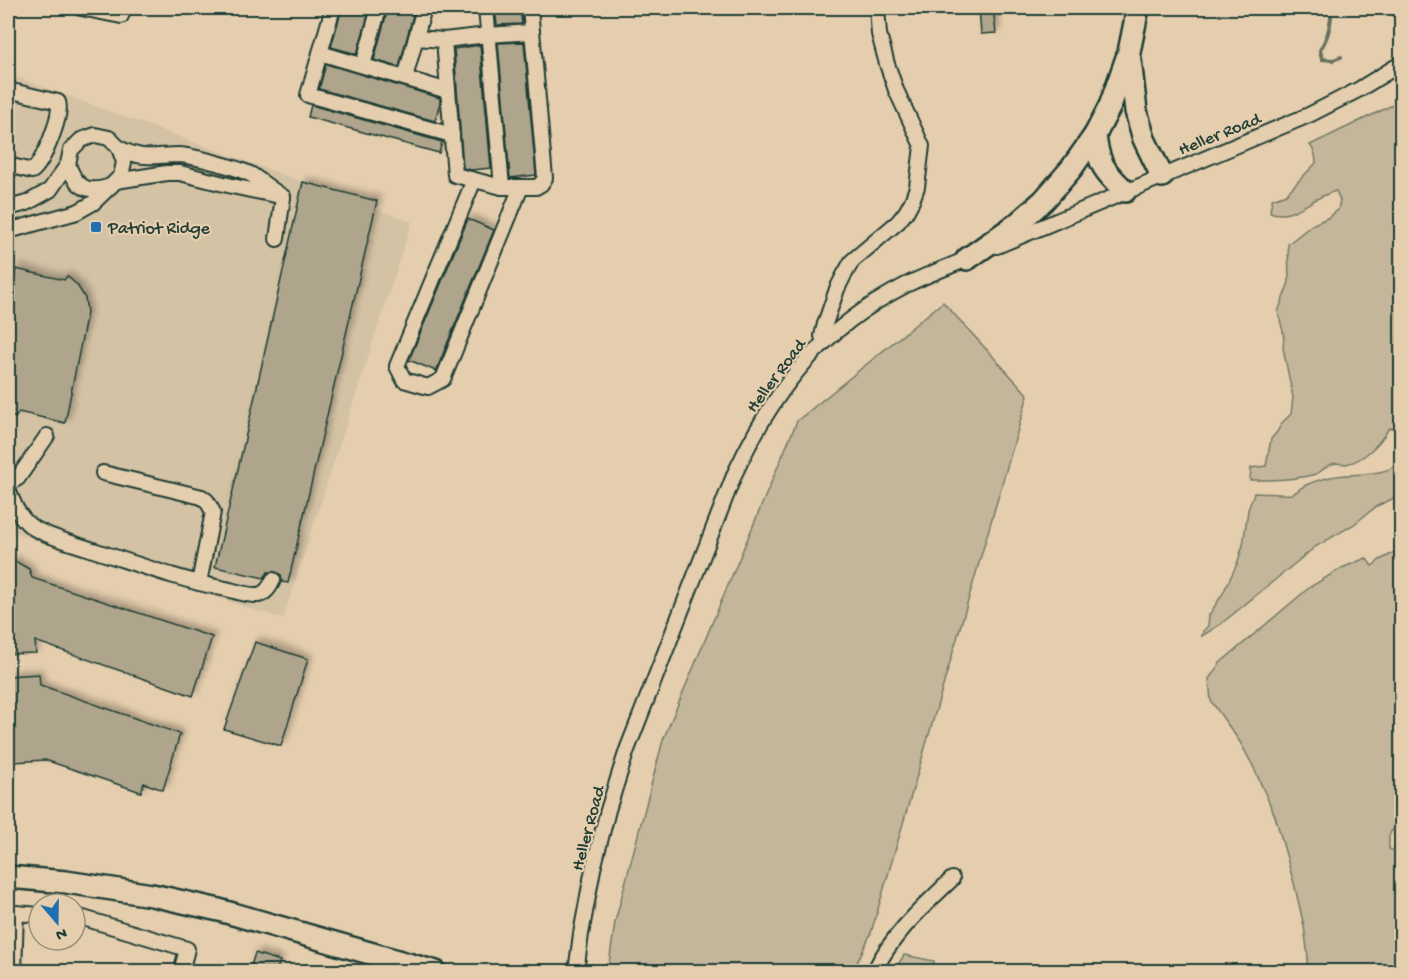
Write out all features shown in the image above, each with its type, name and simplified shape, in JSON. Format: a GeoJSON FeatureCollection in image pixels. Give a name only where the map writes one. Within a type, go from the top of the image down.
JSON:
{"type":"FeatureCollection","features":[{"type":"Feature","properties":{"kind":"highway"},"geometry":{"type":"LineString","coordinates":[[967,259],[1017,224],[1044,200],[1071,169],[1095,135],[1110,106],[1129,52],[1138,8]]}},
{"type":"Feature","properties":{"kind":"highway"},"geometry":{"type":"LineString","coordinates":[[1129,52],[1136,111],[1144,138],[1162,176]]}},
{"type":"Feature","properties":{"kind":"highway"},"geometry":{"type":"LineString","coordinates":[[1095,135],[1101,164],[1125,191]]}},
{"type":"Feature","properties":{"kind":"highway"},"geometry":{"type":"LineString","coordinates":[[8,877],[66,882],[152,895],[219,910],[436,972]]}},
{"type":"Feature","properties":{"kind":"street"},"geometry":{"type":"LineString","coordinates":[[81,8],[121,16],[124,8]]}},
{"type":"Feature","properties":{"kind":"street"},"geometry":{"type":"LineString","coordinates":[[333,8],[308,95],[452,135]]}},
{"type":"Feature","properties":{"kind":"street"},"geometry":{"type":"LineString","coordinates":[[363,65],[379,8]]}},
{"type":"Feature","properties":{"kind":"street"},"geometry":{"type":"LineString","coordinates":[[405,78],[424,8]]}},
{"type":"Feature","properties":{"kind":"street"},"geometry":{"type":"LineString","coordinates":[[486,8],[502,187]]}},
{"type":"Feature","properties":{"kind":"street"},"geometry":{"type":"LineString","coordinates":[[444,40],[455,176],[502,187],[536,187],[545,178],[530,8]]}},
{"type":"Feature","properties":{"kind":"street"},"geometry":{"type":"LineString","coordinates":[[824,342],[822,336],[825,324],[837,290],[852,261],[898,222],[912,201],[917,187],[922,146],[896,90],[887,64],[879,34],[877,8]]}},
{"type":"Feature","properties":{"kind":"street"},"geometry":{"type":"LineString","coordinates":[[416,38],[444,40],[532,32]]}},
{"type":"Feature","properties":{"kind":"street"},"geometry":{"type":"LineString","coordinates":[[320,53],[448,91]]}},
{"type":"Feature","properties":{"kind":"street","name":"Heller Road"},"geometry":{"type":"LineString","coordinates":[[576,972],[593,869],[627,750],[735,473],[750,440],[772,403],[799,368],[824,342],[860,312],[907,285],[1309,115],[1358,90],[1401,63]]}},
{"type":"Feature","properties":{"kind":"street"},"geometry":{"type":"LineString","coordinates":[[8,90],[58,102],[60,107],[52,135],[36,168],[32,171],[8,165]]}},
{"type":"Feature","properties":{"kind":"street"},"geometry":{"type":"LineString","coordinates":[[52,135],[72,152],[72,178],[83,188],[97,191],[113,184],[167,173],[180,173],[283,197]]}},
{"type":"Feature","properties":{"kind":"street"},"geometry":{"type":"LineString","coordinates":[[8,208],[27,203],[50,190],[81,140],[95,135],[109,138],[119,148],[130,154],[155,157],[180,155],[236,169],[250,174],[283,197]]}},
{"type":"Feature","properties":{"kind":"street"},"geometry":{"type":"LineString","coordinates":[[8,231],[77,212],[93,203],[121,176],[124,162],[119,148]]}},
{"type":"Feature","properties":{"kind":"street"},"geometry":{"type":"LineString","coordinates":[[474,180],[397,366],[404,380],[428,387],[443,379],[521,187]]}},
{"type":"Feature","properties":{"kind":"street"},"geometry":{"type":"LineString","coordinates":[[277,239],[283,197]]}},
{"type":"Feature","properties":{"kind":"street"},"geometry":{"type":"LineString","coordinates":[[8,484],[18,478],[47,436]]}},
{"type":"Feature","properties":{"kind":"street"},"geometry":{"type":"LineString","coordinates":[[103,473],[202,497],[207,501],[213,512],[199,583]]}},
{"type":"Feature","properties":{"kind":"street"},"geometry":{"type":"LineString","coordinates":[[8,489],[14,504],[24,520],[31,526],[169,575],[258,595],[270,588],[273,580]]}},
{"type":"Feature","properties":{"kind":"street"},"geometry":{"type":"LineString","coordinates":[[874,972],[882,954],[907,923],[952,879]]}},
{"type":"Feature","properties":{"kind":"street"},"geometry":{"type":"LineString","coordinates":[[14,972],[16,913],[27,914]]}},
{"type":"Feature","properties":{"kind":"street"},"geometry":{"type":"LineString","coordinates":[[87,919],[187,949],[181,972]]}},
{"type":"Feature","properties":{"kind":"shaded area","name":"Patriot Ridge"},"geometry":{"type":"Polygon","coordinates":[[[8,74],[412,222],[283,619],[8,531],[8,74]]]}},
{"type":"Feature","properties":{"kind":"shaded area"},"geometry":{"type":"Polygon","coordinates":[[[1401,101],[1402,398],[1399,408],[1400,429],[1389,428],[1371,450],[1353,462],[1334,463],[1316,474],[1300,477],[1250,480],[1251,468],[1266,466],[1271,439],[1291,414],[1293,397],[1283,348],[1284,335],[1278,312],[1289,282],[1288,244],[1312,225],[1338,210],[1340,200],[1336,191],[1297,210],[1277,214],[1270,212],[1272,199],[1286,194],[1316,163],[1315,154],[1310,145],[1401,101]]]}},
{"type":"Feature","properties":{"kind":"shaded area"},"geometry":{"type":"Polygon","coordinates":[[[943,302],[1028,395],[871,933],[853,971],[608,971],[615,922],[663,740],[797,421],[943,302]]]}},
{"type":"Feature","properties":{"kind":"shaded area"},"geometry":{"type":"Polygon","coordinates":[[[1401,460],[1401,491],[1392,499],[1377,506],[1353,525],[1315,547],[1221,624],[1202,636],[1208,626],[1209,615],[1237,564],[1243,545],[1248,510],[1254,493],[1292,494],[1307,485],[1328,478],[1380,472],[1396,465],[1401,460]]]}},
{"type":"Feature","properties":{"kind":"shaded area"},"geometry":{"type":"Polygon","coordinates":[[[1401,549],[1402,832],[1392,830],[1389,836],[1389,849],[1399,852],[1401,859],[1401,971],[1305,971],[1308,957],[1304,926],[1275,816],[1240,742],[1211,701],[1209,679],[1220,663],[1310,587],[1342,568],[1366,558],[1372,566],[1401,549]]]}},
{"type":"Feature","properties":{"kind":"shaded area"},"geometry":{"type":"Polygon","coordinates":[[[904,955],[934,961],[933,971],[894,971],[904,955]]]}},
{"type":"Feature","properties":{"kind":"building"},"geometry":{"type":"Polygon","coordinates":[[[342,8],[370,8],[357,54],[331,47],[342,8]]]}},
{"type":"Feature","properties":{"kind":"building"},"geometry":{"type":"Polygon","coordinates":[[[388,8],[415,8],[399,67],[374,60],[388,8]]]}},
{"type":"Feature","properties":{"kind":"building"},"geometry":{"type":"Polygon","coordinates":[[[495,8],[520,8],[522,24],[497,25],[495,8]]]}},
{"type":"Feature","properties":{"kind":"building"},"geometry":{"type":"Polygon","coordinates":[[[979,8],[993,8],[996,33],[981,34],[979,8]]]}},
{"type":"Feature","properties":{"kind":"building"},"geometry":{"type":"Polygon","coordinates":[[[524,42],[536,175],[510,178],[498,43],[524,42]]]}},
{"type":"Feature","properties":{"kind":"building"},"geometry":{"type":"Polygon","coordinates":[[[480,45],[491,168],[471,170],[463,168],[454,49],[480,45]]]}},
{"type":"Feature","properties":{"kind":"building"},"geometry":{"type":"Polygon","coordinates":[[[326,64],[440,98],[435,121],[319,89],[326,64]]]}},
{"type":"Feature","properties":{"kind":"building"},"geometry":{"type":"Polygon","coordinates":[[[311,105],[442,142],[439,153],[308,117],[311,105]]]}},
{"type":"Feature","properties":{"kind":"building"},"geometry":{"type":"Polygon","coordinates":[[[303,182],[377,201],[288,583],[282,582],[281,575],[276,572],[268,572],[264,578],[215,567],[303,182]]]}},
{"type":"Feature","properties":{"kind":"building"},"geometry":{"type":"Polygon","coordinates":[[[468,219],[494,230],[436,371],[409,360],[468,219]]]}},
{"type":"Feature","properties":{"kind":"building"},"geometry":{"type":"Polygon","coordinates":[[[16,269],[64,280],[67,276],[77,285],[85,298],[87,313],[65,423],[19,412],[15,418],[8,413],[8,317],[16,269]]]}},
{"type":"Feature","properties":{"kind":"building"},"geometry":{"type":"Polygon","coordinates":[[[15,561],[29,569],[32,578],[212,637],[193,696],[35,641],[36,653],[8,654],[8,562],[15,561]]]}},
{"type":"Feature","properties":{"kind":"building"},"geometry":{"type":"Polygon","coordinates":[[[255,642],[308,659],[281,746],[224,729],[255,642]]]}},
{"type":"Feature","properties":{"kind":"building"},"geometry":{"type":"Polygon","coordinates":[[[39,674],[40,685],[180,734],[163,790],[144,783],[141,792],[45,760],[14,762],[8,676],[39,674]]]}},
{"type":"Feature","properties":{"kind":"building"},"geometry":{"type":"Polygon","coordinates":[[[255,953],[280,961],[276,972],[249,972],[255,953]]]}},
{"type":"Feature","properties":{"kind":"waterway"},"geometry":{"type":"LineString","coordinates":[[1331,17],[1328,34],[1320,50],[1322,59],[1333,60],[1341,57]]}},
{"type":"Feature","properties":{"kind":"place","name":"Patriot Ridge"},"geometry":{"type":"Point","coordinates":[96,227]}}]}
